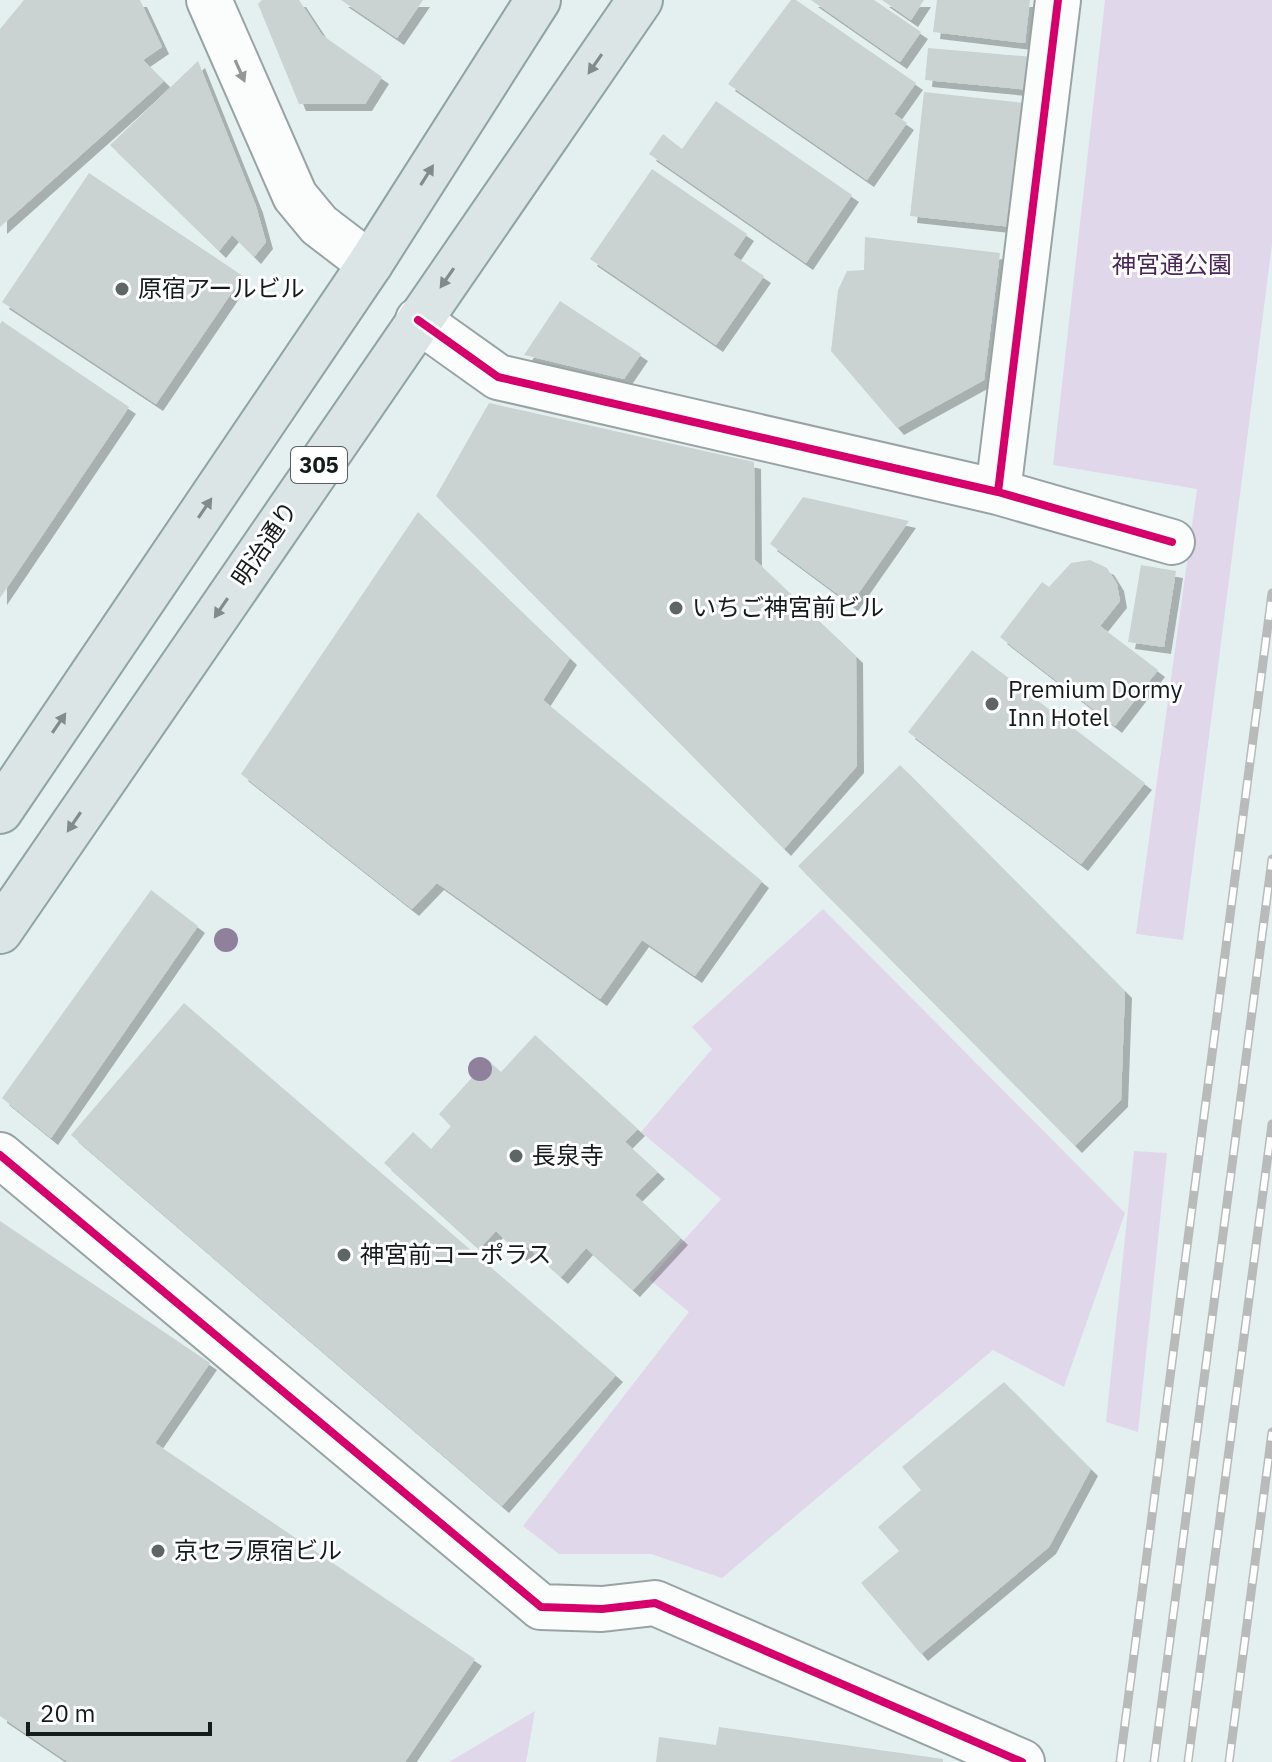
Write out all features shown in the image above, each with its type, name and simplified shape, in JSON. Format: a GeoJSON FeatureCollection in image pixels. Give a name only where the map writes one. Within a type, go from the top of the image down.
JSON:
{"type":"FeatureCollection","features":[{"type":"Feature","properties":{"kind":"main road"},"geometry":{"type":"LineString","coordinates":[[0,811],[370,264],[538,0]]}},
{"type":"Feature","properties":{"kind":"main road","name":"明治通り"},"geometry":{"type":"LineString","coordinates":[[0,931],[640,0]]}},
{"type":"Feature","properties":{"kind":"street"},"geometry":{"type":"LineString","coordinates":[[209,0],[295,196],[319,225],[370,264]]}},
{"type":"Feature","properties":{"kind":"street"},"geometry":{"type":"LineString","coordinates":[[998,492],[1058,0]]}},
{"type":"Feature","properties":{"kind":"street"},"geometry":{"type":"LineString","coordinates":[[418,320],[498,377],[998,492],[1172,542]]}},
{"type":"Feature","properties":{"kind":"street"},"geometry":{"type":"LineString","coordinates":[[0,1155],[541,1607],[602,1609],[655,1603],[1022,1762]]}},
{"type":"Feature","properties":{"kind":"green space","name":"神宮通公園"},"geometry":{"type":"Polygon","coordinates":[[[1105,0],[1272,0],[1272,244],[1183,940],[1136,934],[1197,489],[1053,465],[1105,0]]]}},
{"type":"Feature","properties":{"kind":"green space"},"geometry":{"type":"Polygon","coordinates":[[[823,909],[1125,1213],[1064,1387],[993,1350],[722,1578],[651,1554],[559,1554],[523,1526],[689,1312],[649,1279],[721,1199],[641,1132],[712,1049],[692,1027],[823,909]]]}},
{"type":"Feature","properties":{"kind":"green space"},"geometry":{"type":"Polygon","coordinates":[[[1134,1151],[1167,1153],[1138,1432],[1106,1422],[1134,1151]]]}},
{"type":"Feature","properties":{"kind":"green space"},"geometry":{"type":"Polygon","coordinates":[[[535,1711],[526,1762],[449,1762],[535,1711]]]}},
{"type":"Feature","properties":{"kind":"building"},"geometry":{"type":"Polygon","coordinates":[[[24,0],[140,0],[162,47],[143,60],[164,81],[0,227],[0,29],[24,0]]]}},
{"type":"Feature","properties":{"kind":"building"},"geometry":{"type":"Polygon","coordinates":[[[262,0],[299,0],[322,35],[382,77],[365,104],[299,104],[258,4],[262,0]]]}},
{"type":"Feature","properties":{"kind":"building"},"geometry":{"type":"Polygon","coordinates":[[[341,0],[423,0],[397,38],[341,0]]]}},
{"type":"Feature","properties":{"kind":"building"},"geometry":{"type":"Polygon","coordinates":[[[791,0],[796,0],[916,83],[894,114],[907,123],[867,180],[728,84],[791,0]]]}},
{"type":"Feature","properties":{"kind":"building"},"geometry":{"type":"Polygon","coordinates":[[[811,0],[874,0],[921,32],[900,62],[811,0]]]}},
{"type":"Feature","properties":{"kind":"building"},"geometry":{"type":"Polygon","coordinates":[[[882,0],[924,0],[911,20],[882,0]]]}},
{"type":"Feature","properties":{"kind":"building"},"geometry":{"type":"Polygon","coordinates":[[[937,0],[1030,0],[1025,43],[933,32],[937,0]]]}},
{"type":"Feature","properties":{"kind":"building"},"geometry":{"type":"Polygon","coordinates":[[[928,48],[1033,57],[1030,90],[925,80],[928,48]]]}},
{"type":"Feature","properties":{"kind":"building"},"geometry":{"type":"Polygon","coordinates":[[[198,61],[256,206],[266,242],[254,257],[232,235],[219,251],[110,145],[198,61]]]}},
{"type":"Feature","properties":{"kind":"building"},"geometry":{"type":"Polygon","coordinates":[[[924,92],[1024,103],[1012,227],[910,216],[924,92]]]}},
{"type":"Feature","properties":{"kind":"building"},"geometry":{"type":"Polygon","coordinates":[[[716,101],[852,195],[806,263],[649,154],[663,134],[682,149],[716,101]]]}},
{"type":"Feature","properties":{"kind":"building"},"geometry":{"type":"Polygon","coordinates":[[[652,169],[747,234],[733,255],[764,276],[716,345],[590,259],[652,169]]]}},
{"type":"Feature","properties":{"kind":"building","name":"原宿アールビル"},"geometry":{"type":"Polygon","coordinates":[[[89,173],[243,276],[156,404],[2,302],[89,173]]]}},
{"type":"Feature","properties":{"kind":"building"},"geometry":{"type":"Polygon","coordinates":[[[865,237],[1000,253],[984,380],[897,428],[831,351],[838,290],[847,271],[864,270],[865,237]]]}},
{"type":"Feature","properties":{"kind":"building"},"geometry":{"type":"Polygon","coordinates":[[[560,301],[641,354],[624,379],[524,355],[560,301]]]}},
{"type":"Feature","properties":{"kind":"building"},"geometry":{"type":"Polygon","coordinates":[[[2,321],[129,407],[0,598],[0,324],[2,321]]]}},
{"type":"Feature","properties":{"kind":"building","name":"いちご神宮前ビル"},"geometry":{"type":"Polygon","coordinates":[[[489,403],[754,462],[755,560],[856,656],[857,766],[784,849],[436,496],[489,403]]]}},
{"type":"Feature","properties":{"kind":"building"},"geometry":{"type":"Polygon","coordinates":[[[803,497],[909,521],[851,604],[770,544],[803,497]]]}},
{"type":"Feature","properties":{"kind":"building"},"geometry":{"type":"Polygon","coordinates":[[[418,512],[570,658],[543,700],[762,881],[695,976],[642,940],[600,999],[437,883],[412,909],[241,774],[418,512]]]}},
{"type":"Feature","properties":{"kind":"building"},"geometry":{"type":"Polygon","coordinates":[[[1090,560],[1107,568],[1117,584],[1120,601],[1100,626],[1158,670],[1115,726],[1000,637],[1042,582],[1049,587],[1071,563],[1090,560]]]}},
{"type":"Feature","properties":{"kind":"building"},"geometry":{"type":"Polygon","coordinates":[[[1141,565],[1176,571],[1164,647],[1128,642],[1141,565]]]}},
{"type":"Feature","properties":{"kind":"building"},"geometry":{"type":"Polygon","coordinates":[[[972,650],[1145,783],[1081,864],[908,732],[972,650]]]}},
{"type":"Feature","properties":{"kind":"building"},"geometry":{"type":"Polygon","coordinates":[[[900,765],[1125,991],[1121,1100],[1075,1146],[798,866],[900,765]]]}},
{"type":"Feature","properties":{"kind":"building"},"geometry":{"type":"Polygon","coordinates":[[[151,890],[198,926],[51,1138],[2,1098],[151,890]]]}},
{"type":"Feature","properties":{"kind":"building","name":"神宮前コーポラス"},"geometry":{"type":"Polygon","coordinates":[[[184,1003],[616,1375],[502,1506],[71,1135],[184,1003]]]}},
{"type":"Feature","properties":{"kind":"building","name":"長泉寺"},"geometry":{"type":"Polygon","coordinates":[[[535,1035],[638,1129],[625,1142],[658,1172],[635,1195],[681,1238],[633,1290],[586,1248],[561,1277],[528,1247],[521,1255],[496,1231],[479,1249],[384,1163],[413,1132],[431,1149],[451,1126],[439,1114],[488,1060],[501,1072],[535,1035]]]}},
{"type":"Feature","properties":{"kind":"building","name":"京セラ原宿ビル"},"geometry":{"type":"Polygon","coordinates":[[[0,1221],[210,1363],[155,1443],[475,1659],[405,1762],[68,1762],[0,1716],[0,1221]]]}},
{"type":"Feature","properties":{"kind":"building"},"geometry":{"type":"Polygon","coordinates":[[[1004,1382],[1091,1469],[1049,1547],[921,1654],[861,1583],[899,1551],[878,1527],[921,1490],[902,1467],[1004,1382]]]}},
{"type":"Feature","properties":{"kind":"building"},"geometry":{"type":"Polygon","coordinates":[[[719,1727],[943,1759],[943,1762],[656,1762],[659,1737],[716,1745],[719,1727]]]}},
{"type":"Feature","properties":{"kind":"railway"},"geometry":{"type":"LineString","coordinates":[[1120,1762],[1272,593]]}},
{"type":"Feature","properties":{"kind":"railway"},"geometry":{"type":"LineString","coordinates":[[1154,1762],[1272,859]]}},
{"type":"Feature","properties":{"kind":"railway"},"geometry":{"type":"LineString","coordinates":[[1188,1762],[1272,1124]]}},
{"type":"Feature","properties":{"kind":"railway"},"geometry":{"type":"LineString","coordinates":[[1229,1762],[1272,1432]]}},
{"type":"Feature","properties":{"kind":"cycle path"},"geometry":{"type":"LineString","coordinates":[[998,492],[1058,0]]}},
{"type":"Feature","properties":{"kind":"cycle path"},"geometry":{"type":"LineString","coordinates":[[418,320],[498,377],[998,492],[1172,542]]}},
{"type":"Feature","properties":{"kind":"cycle path"},"geometry":{"type":"LineString","coordinates":[[0,1155],[541,1607],[602,1609],[655,1603],[1022,1762]]}},
{"type":"Feature","properties":{"kind":"place","name":"原宿アールビル"},"geometry":{"type":"Point","coordinates":[122,289]}},
{"type":"Feature","properties":{"kind":"place","name":"いちご神宮前ビル"},"geometry":{"type":"Point","coordinates":[676,608]}},
{"type":"Feature","properties":{"kind":"place","name":"Premium Dormy Inn Hotel"},"geometry":{"type":"Point","coordinates":[992,704]}},
{"type":"Feature","properties":{"kind":"place","name":"長泉寺"},"geometry":{"type":"Point","coordinates":[516,1156]}},
{"type":"Feature","properties":{"kind":"place","name":"神宮前コーポラス"},"geometry":{"type":"Point","coordinates":[344,1255]}},
{"type":"Feature","properties":{"kind":"place","name":"京セラ原宿ビル"},"geometry":{"type":"Point","coordinates":[158,1551]}}]}
